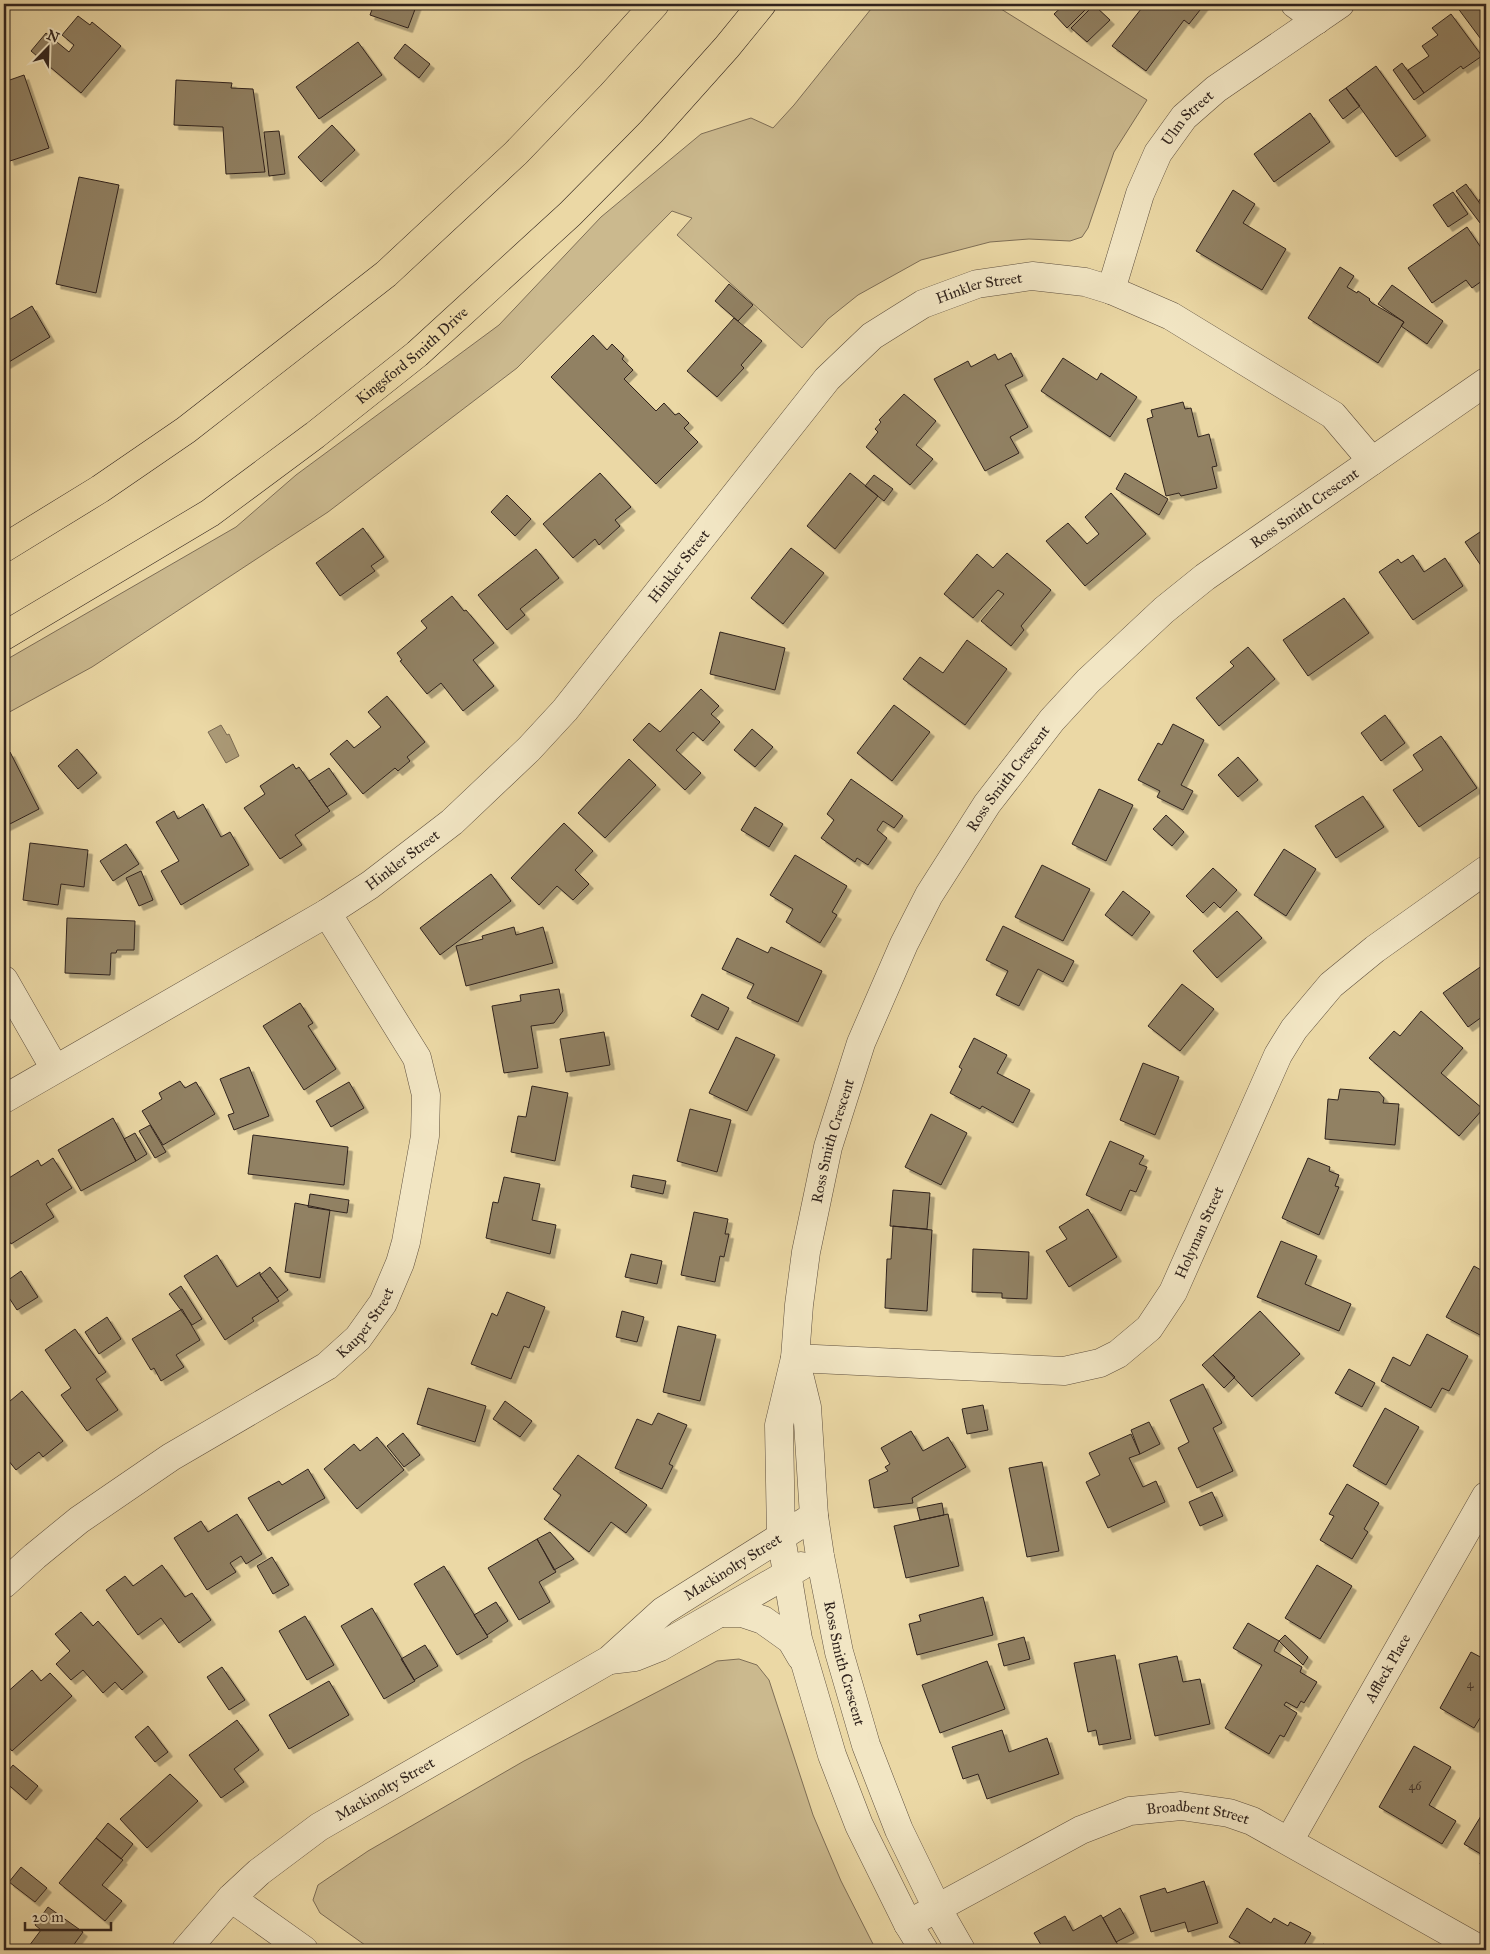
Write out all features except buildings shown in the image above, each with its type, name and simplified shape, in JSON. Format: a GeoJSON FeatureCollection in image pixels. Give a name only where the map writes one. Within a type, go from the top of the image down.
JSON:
{"type":"FeatureCollection","features":[{"type":"Feature","properties":{"kind":"main road"},"geometry":{"type":"LineString","coordinates":[[4,548],[100,489],[186,430],[386,274],[516,153],[590,76],[655,4]]}},
{"type":"Feature","properties":{"kind":"main road","name":"Kingsford Smith Drive"},"geometry":{"type":"LineString","coordinates":[[4,636],[210,513],[315,435],[417,354],[570,214],[651,132],[727,47],[762,4]]}},
{"type":"Feature","properties":{"kind":"street","name":"Ulm Street"},"geometry":{"type":"LineString","coordinates":[[1111,290],[1140,194],[1158,153],[1184,117],[1306,12],[1340,4]]}},
{"type":"Feature","properties":{"kind":"street","name":"Hinkler Street"},"geometry":{"type":"LineString","coordinates":[[4,1099],[327,913],[370,885],[452,822],[529,749],[565,710],[827,379],[872,336],[923,304],[977,284],[1032,276],[1085,282],[1111,290],[1171,316],[1333,416],[1372,461]]}},
{"type":"Feature","properties":{"kind":"street","name":"Ross Smith Crescent"},"geometry":{"type":"LineString","coordinates":[[924,1950],[908,1924],[859,1825],[832,1755],[798,1639],[781,1537],[779,1425],[795,1358],[806,1252],[826,1156],[861,1043],[904,944],[925,904],[986,804],[1064,707],[1088,681],[1164,610],[1205,577],[1486,382]]}},
{"type":"Feature","properties":{"kind":"street","name":"Holyman Street"},"geometry":{"type":"LineString","coordinates":[[795,1358],[1064,1371],[1100,1363],[1118,1354],[1149,1328],[1173,1292],[1278,1055],[1294,1029],[1331,985],[1375,949],[1486,870]]}},
{"type":"Feature","properties":{"kind":"street","name":"Kauper Street"},"geometry":{"type":"LineString","coordinates":[[4,1584],[79,1520],[172,1457],[327,1366],[358,1338],[383,1303],[400,1263],[406,1242],[425,1136],[426,1095],[417,1058],[327,913]]}},
{"type":"Feature","properties":{"kind":"street"},"geometry":{"type":"LineString","coordinates":[[4,980],[55,1069]]}},
{"type":"Feature","properties":{"kind":"street","name":"Ross Smith Crescent"},"geometry":{"type":"LineString","coordinates":[[795,1358],[807,1407],[814,1516],[839,1652],[866,1745],[899,1830],[937,1908],[961,1950]]}},
{"type":"Feature","properties":{"kind":"street","name":"Affleck Place"},"geometry":{"type":"LineString","coordinates":[[1289,1841],[1486,1496]]}},
{"type":"Feature","properties":{"kind":"street","name":"Mackinolty Street"},"geometry":{"type":"LineString","coordinates":[[186,1950],[231,1898],[259,1872],[319,1827],[609,1660],[663,1611],[814,1516]]}},
{"type":"Feature","properties":{"kind":"street","name":"Mackinolty Street"},"geometry":{"type":"LineString","coordinates":[[609,1660],[635,1658],[660,1647],[820,1556]]}},
{"type":"Feature","properties":{"kind":"street"},"geometry":{"type":"LineString","coordinates":[[720,1613],[742,1613],[763,1620],[791,1640],[805,1665]]}},
{"type":"Feature","properties":{"kind":"street","name":"Broadbent Street"},"geometry":{"type":"LineString","coordinates":[[908,1924],[1081,1830],[1130,1811],[1181,1806],[1229,1812],[1252,1821],[1481,1950]]}},
{"type":"Feature","properties":{"kind":"street"},"geometry":{"type":"LineString","coordinates":[[231,1898],[304,1950]]}},
{"type":"Feature","properties":{"kind":"shaded area"},"geometry":{"type":"Polygon","coordinates":[[[875,4],[993,4],[1147,100],[1114,152],[1088,228],[1082,237],[1070,241],[1029,239],[990,242],[921,260],[858,295],[828,319],[802,348],[677,235],[692,218],[672,211],[517,368],[328,512],[92,667],[4,715],[4,661],[236,527],[296,475],[499,325],[601,217],[701,134],[751,118],[773,128],[794,105],[875,4]]]}},
{"type":"Feature","properties":{"kind":"shaded area"},"geometry":{"type":"Polygon","coordinates":[[[221,725],[227,735],[229,734],[239,756],[226,763],[208,732],[221,725]]]}},
{"type":"Feature","properties":{"kind":"shaded area"},"geometry":{"type":"Polygon","coordinates":[[[739,1659],[757,1665],[769,1680],[813,1815],[841,1881],[874,1946],[867,1950],[372,1950],[320,1913],[313,1900],[318,1885],[368,1851],[524,1761],[717,1661],[739,1659]]]}}]}
